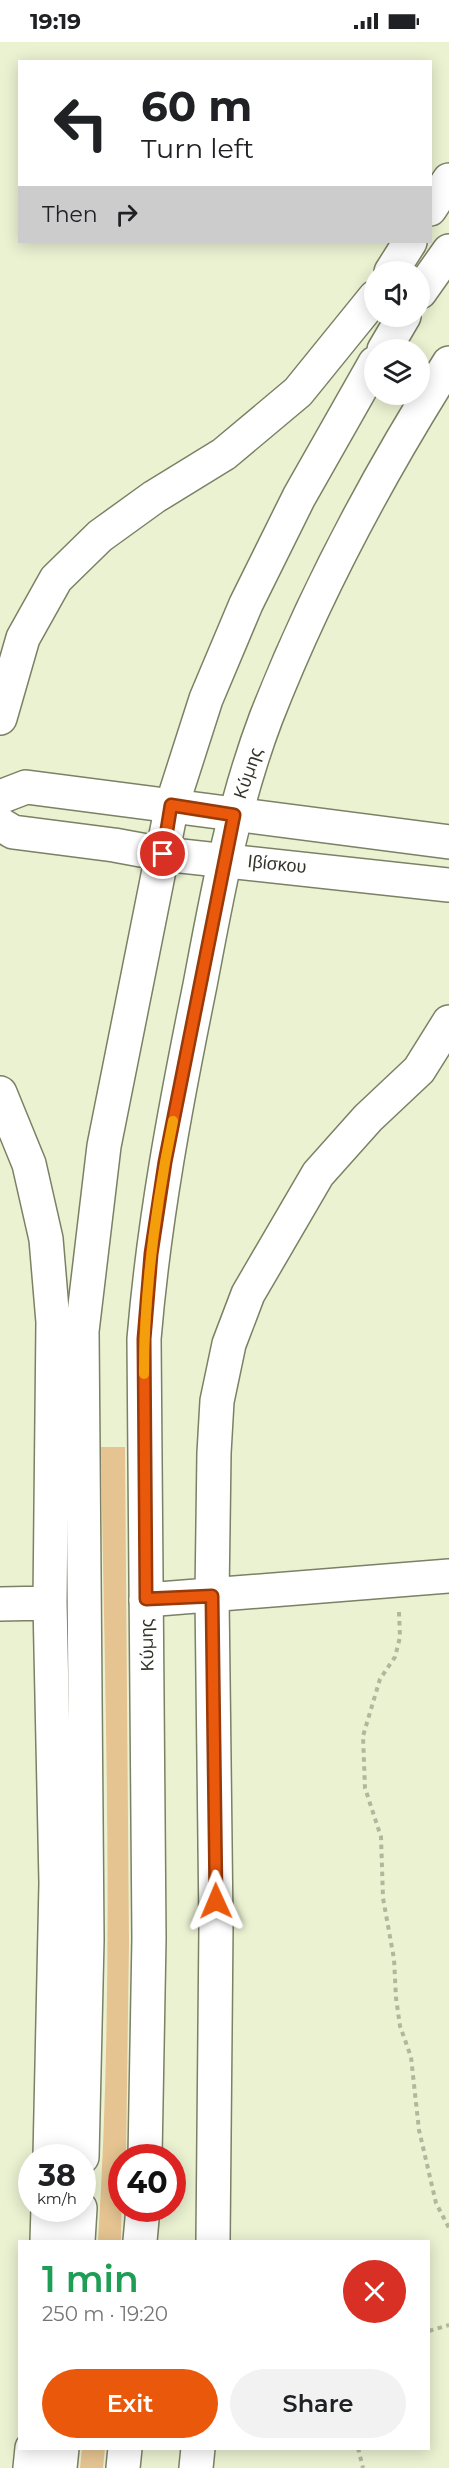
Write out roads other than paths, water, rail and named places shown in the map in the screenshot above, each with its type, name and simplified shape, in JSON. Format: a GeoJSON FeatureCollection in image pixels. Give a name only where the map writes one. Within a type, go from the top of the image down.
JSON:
{"type":"FeatureCollection","features":[{"type":"Feature","properties":{"kind":"street"},"geometry":{"type":"LineString","coordinates":[[432,206],[449,180]]}},
{"type":"Feature","properties":{"kind":"street"},"geometry":{"type":"LineString","coordinates":[[398,261],[409,243]]}},
{"type":"Feature","properties":{"kind":"street"},"geometry":{"type":"LineString","coordinates":[[430,278],[449,251]]}},
{"type":"Feature","properties":{"kind":"street"},"geometry":{"type":"LineString","coordinates":[[0,718],[12,634],[56,579],[100,536],[154,497],[224,454],[298,392],[364,311]]}},
{"type":"Feature","properties":{"kind":"street","name":"Κύμης"},"geometry":{"type":"LineString","coordinates":[[145,2144],[148,1938],[144,1339],[151,1254],[165,1162],[234,815],[266,719],[308,622],[357,520],[449,363]]}},
{"type":"Feature","properties":{"kind":"street"},"geometry":{"type":"LineString","coordinates":[[82,2144],[87,1940],[82,1331],[104,1146],[171,805],[206,699],[246,604],[299,497],[364,382]]}},
{"type":"Feature","properties":{"kind":"street"},"geometry":{"type":"LineString","coordinates":[[0,797],[26,787],[449,842]]}},
{"type":"Feature","properties":{"kind":"street","name":"Ιβίσκου"},"geometry":{"type":"LineString","coordinates":[[0,824],[13,832],[163,854],[449,885]]}},
{"type":"Feature","properties":{"kind":"street"},"geometry":{"type":"LineString","coordinates":[[213,2240],[216,1925],[212,1596],[217,1401],[229,1344],[248,1294],[318,1174],[368,1118],[419,1070],[449,1022]]}},
{"type":"Feature","properties":{"kind":"street"},"geometry":{"type":"LineString","coordinates":[[0,1093],[29,1164],[46,1239],[53,1322],[50,1603],[56,1883],[50,2144]]}},
{"type":"Feature","properties":{"kind":"street"},"geometry":{"type":"LineString","coordinates":[[146,1599],[398,1582],[449,1576]]}},
{"type":"Feature","properties":{"kind":"street"},"geometry":{"type":"LineString","coordinates":[[0,1604],[50,1603]]}},
{"type":"Feature","properties":{"kind":"street"},"geometry":{"type":"LineString","coordinates":[[46,2240],[47,2222]]}},
{"type":"Feature","properties":{"kind":"street"},"geometry":{"type":"LineString","coordinates":[[78,2240],[79,2222]]}},
{"type":"Feature","properties":{"kind":"street"},"geometry":{"type":"LineString","coordinates":[[140,2240],[142,2222]]}},
{"type":"Feature","properties":{"kind":"street"},"geometry":{"type":"LineString","coordinates":[[30,2468],[32,2450]]}},
{"type":"Feature","properties":{"kind":"street"},"geometry":{"type":"LineString","coordinates":[[60,2468],[62,2450]]}},
{"type":"Feature","properties":{"kind":"street"},"geometry":{"type":"LineString","coordinates":[[123,2468],[125,2450]]}},
{"type":"Feature","properties":{"kind":"street"},"geometry":{"type":"LineString","coordinates":[[196,2468],[198,2450]]}}]}
